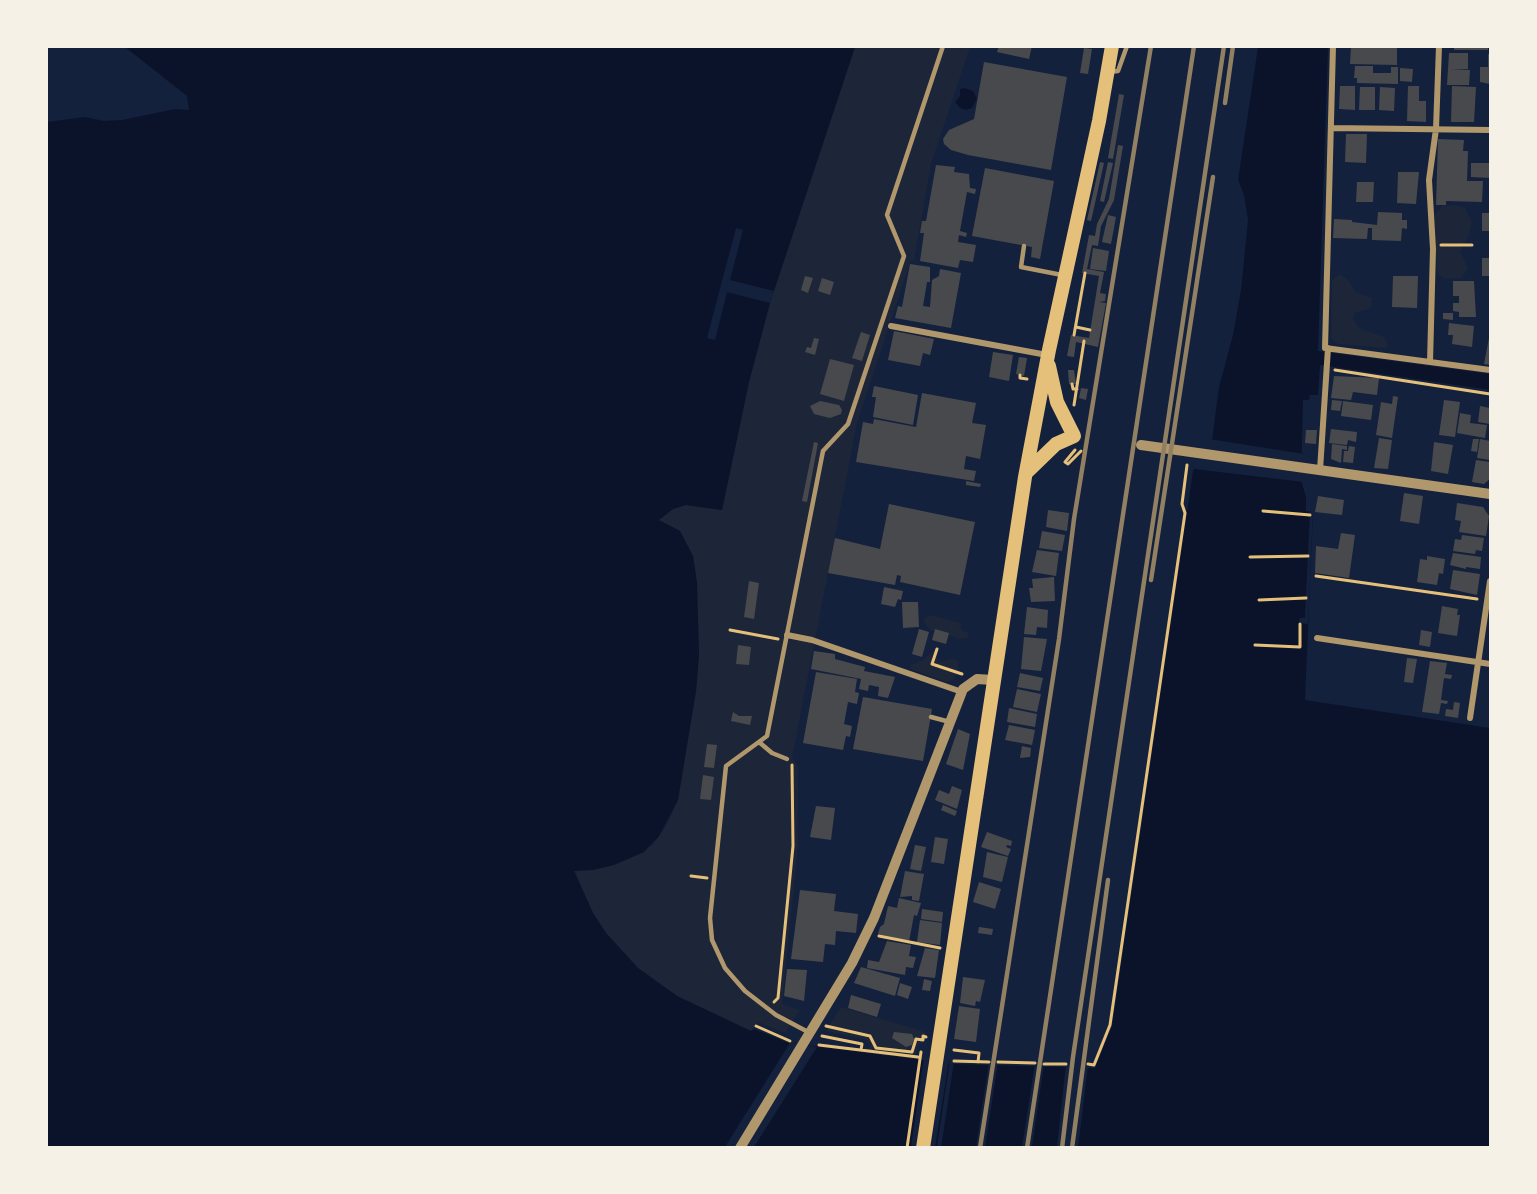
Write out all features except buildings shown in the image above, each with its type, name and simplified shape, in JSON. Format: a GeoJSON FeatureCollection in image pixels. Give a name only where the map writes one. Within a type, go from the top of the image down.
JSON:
{"type":"FeatureCollection","features":[{"type":"Feature","properties":{"kind":"highway"},"geometry":{"type":"LineString","coordinates":[[923,1148],[1026,474],[1047,355],[1112,46]]}},
{"type":"Feature","properties":{"kind":"highway"},"geometry":{"type":"LineString","coordinates":[[1026,474],[1056,444],[1079,437],[1057,402],[1047,355]]}},
{"type":"Feature","properties":{"kind":"street"},"geometry":{"type":"LineString","coordinates":[[1314,469],[1328,350],[1325,348],[1333,46]]}},
{"type":"Feature","properties":{"kind":"street"},"geometry":{"type":"LineString","coordinates":[[1430,362],[1433,245],[1429,180],[1436,129],[1439,46]]}},
{"type":"Feature","properties":{"kind":"street"},"geometry":{"type":"LineString","coordinates":[[1331,128],[1491,130]]}},
{"type":"Feature","properties":{"kind":"street"},"geometry":{"type":"LineString","coordinates":[[891,326],[1047,355]]}},
{"type":"Feature","properties":{"kind":"street"},"geometry":{"type":"LineString","coordinates":[[1328,350],[1491,370]]}},
{"type":"Feature","properties":{"kind":"street"},"geometry":{"type":"LineString","coordinates":[[1140,445],[1491,494]]}},
{"type":"Feature","properties":{"kind":"street"},"geometry":{"type":"LineString","coordinates":[[1470,718],[1491,581]]}},
{"type":"Feature","properties":{"kind":"street"},"geometry":{"type":"LineString","coordinates":[[786,638],[812,640],[962,692]]}},
{"type":"Feature","properties":{"kind":"street"},"geometry":{"type":"LineString","coordinates":[[1317,638],[1491,664]]}},
{"type":"Feature","properties":{"kind":"street"},"geometry":{"type":"LineString","coordinates":[[740,1148],[804,1045],[815,1034],[867,933],[962,692],[967,684],[977,679],[993,680]]}},
{"type":"Feature","properties":{"kind":"lane"},"geometry":{"type":"LineString","coordinates":[[815,1034],[769,1010],[732,976],[715,950],[710,918],[726,766],[767,736],[823,450],[848,424],[904,256],[887,214],[943,46]]}},
{"type":"Feature","properties":{"kind":"lane"},"geometry":{"type":"LineString","coordinates":[[1108,72],[1118,71],[1127,46]]}},
{"type":"Feature","properties":{"kind":"lane"},"geometry":{"type":"LineString","coordinates":[[1024,246],[1021,267],[1065,275]]}},
{"type":"Feature","properties":{"kind":"lane"},"geometry":{"type":"LineString","coordinates":[[931,717],[950,723]]}},
{"type":"Feature","properties":{"kind":"lane"},"geometry":{"type":"LineString","coordinates":[[759,742],[772,753],[787,759]]}},
{"type":"Feature","properties":{"kind":"path"},"geometry":{"type":"LineString","coordinates":[[1433,245],[1472,245]]}},
{"type":"Feature","properties":{"kind":"path"},"geometry":{"type":"LineString","coordinates":[[1074,335],[1084,273]]}},
{"type":"Feature","properties":{"kind":"path"},"geometry":{"type":"LineString","coordinates":[[1076,327],[1090,330]]}},
{"type":"Feature","properties":{"kind":"path"},"geometry":{"type":"LineString","coordinates":[[1073,410],[1084,341]]}},
{"type":"Feature","properties":{"kind":"path"},"geometry":{"type":"LineString","coordinates":[[1327,368],[1491,394]]}},
{"type":"Feature","properties":{"kind":"path"},"geometry":{"type":"LineString","coordinates":[[1020,375],[1020,378],[1027,379]]}},
{"type":"Feature","properties":{"kind":"path"},"geometry":{"type":"LineString","coordinates":[[1072,384],[1073,388],[1077,389]]}},
{"type":"Feature","properties":{"kind":"path"},"geometry":{"type":"LineString","coordinates":[[1425,390],[1426,384]]}},
{"type":"Feature","properties":{"kind":"path"},"geometry":{"type":"LineString","coordinates":[[1075,453],[1065,462],[1068,464],[1081,451]]}},
{"type":"Feature","properties":{"kind":"path"},"geometry":{"type":"LineString","coordinates":[[1088,1065],[1094,1065],[1110,1025],[1185,513],[1182,504],[1187,465]]}},
{"type":"Feature","properties":{"kind":"path"},"geometry":{"type":"LineString","coordinates":[[1263,511],[1310,515]]}},
{"type":"Feature","properties":{"kind":"path"},"geometry":{"type":"LineString","coordinates":[[1250,556],[1308,556]]}},
{"type":"Feature","properties":{"kind":"path"},"geometry":{"type":"LineString","coordinates":[[1316,576],[1489,600]]}},
{"type":"Feature","properties":{"kind":"path"},"geometry":{"type":"LineString","coordinates":[[1259,600],[1306,598]]}},
{"type":"Feature","properties":{"kind":"path"},"geometry":{"type":"LineString","coordinates":[[1255,645],[1300,647],[1300,624]]}},
{"type":"Feature","properties":{"kind":"path"},"geometry":{"type":"LineString","coordinates":[[730,630],[786,638]]}},
{"type":"Feature","properties":{"kind":"path"},"geometry":{"type":"LineString","coordinates":[[937,649],[932,664],[962,675]]}},
{"type":"Feature","properties":{"kind":"path"},"geometry":{"type":"LineString","coordinates":[[769,1010],[778,998],[793,846],[793,768],[787,759]]}},
{"type":"Feature","properties":{"kind":"path"},"geometry":{"type":"LineString","coordinates":[[691,876],[714,879]]}},
{"type":"Feature","properties":{"kind":"path"},"geometry":{"type":"LineString","coordinates":[[874,935],[941,948]]}},
{"type":"Feature","properties":{"kind":"path"},"geometry":{"type":"LineString","coordinates":[[756,1026],[791,1041]]}},
{"type":"Feature","properties":{"kind":"path"},"geometry":{"type":"LineString","coordinates":[[825,1026],[870,1036],[876,1048],[912,1052],[916,1040],[923,1040],[923,1036]]}},
{"type":"Feature","properties":{"kind":"path"},"geometry":{"type":"LineString","coordinates":[[815,1034],[862,1044],[861,1050]]}},
{"type":"Feature","properties":{"kind":"path"},"geometry":{"type":"LineString","coordinates":[[819,1044],[918,1057]]}},
{"type":"Feature","properties":{"kind":"path"},"geometry":{"type":"LineString","coordinates":[[954,1050],[979,1053],[978,1062]]}},
{"type":"Feature","properties":{"kind":"path"},"geometry":{"type":"LineString","coordinates":[[907,1148],[921,1052]]}},
{"type":"Feature","properties":{"kind":"path"},"geometry":{"type":"LineString","coordinates":[[954,1061],[989,1062]]}},
{"type":"Feature","properties":{"kind":"path"},"geometry":{"type":"LineString","coordinates":[[998,1062],[1035,1063]]}},
{"type":"Feature","properties":{"kind":"path"},"geometry":{"type":"LineString","coordinates":[[1044,1064],[1066,1064]]}},
{"type":"Feature","properties":{"kind":"shaded area"},"geometry":{"type":"Polygon","coordinates":[[[125,47],[855,47],[770,303],[749,382],[722,510],[686,505],[673,509],[659,520],[680,531],[693,556],[697,583],[699,655],[696,691],[678,800],[659,836],[644,852],[614,865],[593,870],[574,871],[593,913],[606,933],[638,968],[677,996],[751,1031],[754,1029],[789,1043],[956,1064],[1095,1068],[1112,1026],[1193,471],[1212,440],[1219,387],[1233,335],[1241,290],[1248,220],[1244,195],[1238,180],[1258,47],[1328,47],[1318,351],[1490,374],[1490,390],[1320,365],[1318,395],[1310,395],[1309,400],[1303,400],[1301,480],[1306,497],[1306,511],[1313,512],[1305,700],[1490,728],[1490,1147],[47,1148],[47,122],[85,117],[104,121],[122,120],[175,109],[189,110],[187,96],[125,47]]]}},
{"type":"Feature","properties":{"kind":"shaded area"},"geometry":{"type":"Polygon","coordinates":[[[855,47],[970,47],[931,164],[914,260],[911,260],[857,423],[792,758],[798,766],[798,846],[782,1004],[800,1010],[785,1033],[758,1022],[751,1031],[677,996],[638,968],[606,933],[593,913],[574,869],[652,846],[668,823],[678,800],[696,691],[699,655],[697,583],[693,556],[680,531],[658,520],[673,509],[686,505],[722,510],[749,382],[770,303],[855,47]]]}},
{"type":"Feature","properties":{"kind":"shaded area"},"geometry":{"type":"Polygon","coordinates":[[[960,89],[973,91],[977,99],[972,108],[966,110],[960,108],[955,102],[960,96],[960,89]]]}},
{"type":"Feature","properties":{"kind":"shaded area"},"geometry":{"type":"Polygon","coordinates":[[[1457,205],[1465,208],[1472,222],[1469,235],[1460,252],[1468,268],[1462,278],[1445,279],[1439,275],[1437,270],[1434,215],[1442,206],[1457,205]]]}},
{"type":"Feature","properties":{"kind":"shaded area"},"geometry":{"type":"Polygon","coordinates":[[[1340,274],[1349,281],[1355,292],[1372,298],[1371,308],[1355,313],[1353,318],[1359,328],[1384,337],[1388,345],[1385,348],[1338,344],[1331,338],[1332,280],[1340,274]]]}},
{"type":"Feature","properties":{"kind":"shaded area"},"geometry":{"type":"Polygon","coordinates":[[[929,615],[961,623],[961,629],[968,633],[968,638],[960,639],[930,630],[923,621],[929,615]]]}},
{"type":"Feature","properties":{"kind":"shaded area"},"geometry":{"type":"Polygon","coordinates":[[[934,650],[939,662],[954,659],[958,661],[958,670],[953,680],[946,682],[911,669],[911,665],[923,660],[934,650]]]}},
{"type":"Feature","properties":{"kind":"shaded area"},"geometry":{"type":"Polygon","coordinates":[[[841,1007],[925,1032],[924,1041],[918,1045],[913,1059],[868,1053],[870,1045],[867,1040],[826,1031],[841,1007]]]}},
{"type":"Feature","properties":{"kind":"pier"},"geometry":{"type":"Polygon","coordinates":[[[736,228],[743,230],[730,280],[774,291],[770,303],[727,292],[715,340],[707,338],[736,228]]]}},
{"type":"Feature","properties":{"kind":"pier"},"geometry":{"type":"Polygon","coordinates":[[[1209,439],[1304,454],[1304,482],[1194,469],[1195,461],[1209,439]]]}},
{"type":"Feature","properties":{"kind":"pier"},"geometry":{"type":"Polygon","coordinates":[[[1310,512],[1313,512],[1308,624],[1299,623],[1300,618],[1305,618],[1310,512]]]}},
{"type":"Feature","properties":{"kind":"pier"},"geometry":{"type":"Polygon","coordinates":[[[790,1043],[817,1047],[754,1147],[725,1147],[790,1043]]]}},
{"type":"Feature","properties":{"kind":"pier"},"geometry":{"type":"Polygon","coordinates":[[[924,1057],[949,1060],[935,1148],[911,1147],[924,1057]]]}},
{"type":"Feature","properties":{"kind":"pier"},"geometry":{"type":"Polygon","coordinates":[[[950,1060],[954,1061],[941,1148],[937,1147],[950,1060]]]}},
{"type":"Feature","properties":{"kind":"pier"},"geometry":{"type":"Polygon","coordinates":[[[989,1062],[998,1062],[985,1147],[976,1147],[989,1062]]]}},
{"type":"Feature","properties":{"kind":"pier"},"geometry":{"type":"Polygon","coordinates":[[[1035,1063],[1044,1064],[1032,1147],[1022,1147],[1035,1063]]]}},
{"type":"Feature","properties":{"kind":"pier"},"geometry":{"type":"Polygon","coordinates":[[[1066,1064],[1088,1065],[1078,1148],[1057,1147],[1066,1064]]]}},
{"type":"Feature","properties":{"kind":"railway"},"geometry":{"type":"LineString","coordinates":[[980,1148],[1059,639],[1074,519],[1151,46]]}},
{"type":"Feature","properties":{"kind":"railway"},"geometry":{"type":"LineString","coordinates":[[1027,1148],[1194,46]]}},
{"type":"Feature","properties":{"kind":"railway"},"geometry":{"type":"LineString","coordinates":[[1062,1148],[1073,1057],[1224,46]]}},
{"type":"Feature","properties":{"kind":"railway"},"geometry":{"type":"LineString","coordinates":[[1225,103],[1233,46]]}},
{"type":"Feature","properties":{"kind":"railway"},"geometry":{"type":"LineString","coordinates":[[1151,580],[1213,177]]}},
{"type":"Feature","properties":{"kind":"railway"},"geometry":{"type":"LineString","coordinates":[[1072,1148],[1108,880]]}}]}
